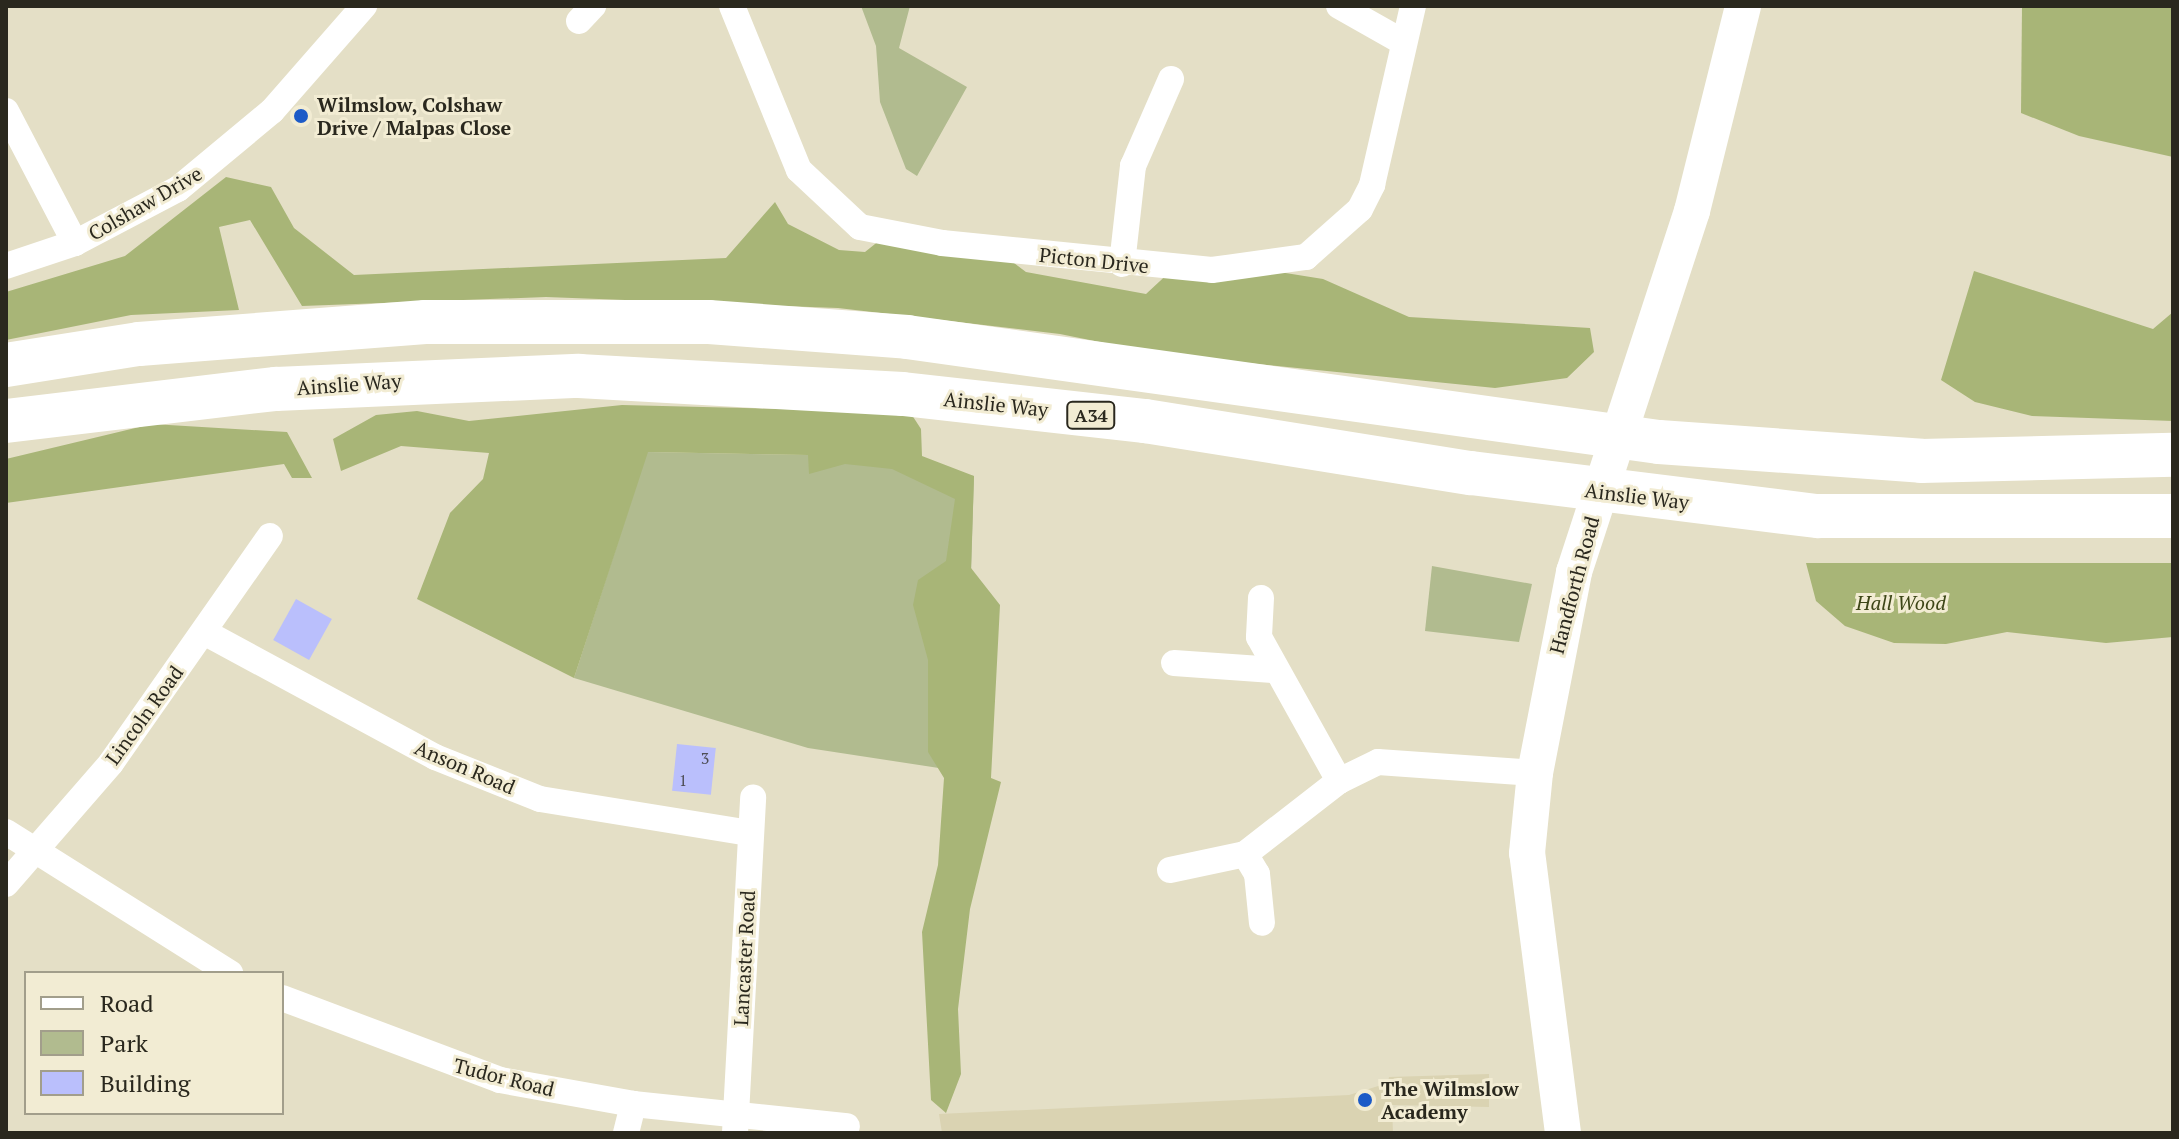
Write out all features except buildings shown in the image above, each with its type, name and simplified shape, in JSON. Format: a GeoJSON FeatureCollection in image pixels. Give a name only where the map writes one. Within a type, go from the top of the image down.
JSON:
{"type":"FeatureCollection","features":[{"type":"Feature","properties":{"kind":"highway"},"geometry":{"type":"LineString","coordinates":[[6,365],[139,344],[425,322],[709,322],[907,337],[1659,442],[1921,461],[2173,455]]}},
{"type":"Feature","properties":{"kind":"highway","name":"Ainslie Way"},"geometry":{"type":"LineString","coordinates":[[6,421],[276,389],[593,376],[903,394],[1130,419],[1486,475],[1818,516],[2173,516]]}},
{"type":"Feature","properties":{"kind":"main road","name":"Handforth Road"},"geometry":{"type":"LineString","coordinates":[[1563,1133],[1527,853],[1535,773],[1574,572],[1635,372],[1692,211],[1743,6]]}},
{"type":"Feature","properties":{"kind":"street","name":"Colshaw Drive"},"geometry":{"type":"LineString","coordinates":[[6,266],[75,243],[178,189],[239,143],[364,6]]}},
{"type":"Feature","properties":{"kind":"street","name":"Picton Drive"},"geometry":{"type":"LineString","coordinates":[[732,6],[799,170],[860,227],[1122,264],[1261,269],[1325,246],[1372,185],[1413,6]]}},
{"type":"Feature","properties":{"kind":"street"},"geometry":{"type":"LineString","coordinates":[[1339,6],[1403,42]]}},
{"type":"Feature","properties":{"kind":"street"},"geometry":{"type":"LineString","coordinates":[[1122,264],[1133,166],[1171,79]]}},
{"type":"Feature","properties":{"kind":"street"},"geometry":{"type":"LineString","coordinates":[[6,111],[75,243]]}},
{"type":"Feature","properties":{"kind":"street","name":"Lincoln Road"},"geometry":{"type":"LineString","coordinates":[[6,884],[111,763],[270,536]]}},
{"type":"Feature","properties":{"kind":"street"},"geometry":{"type":"LineString","coordinates":[[1261,598],[1259,637],[1339,781]]}},
{"type":"Feature","properties":{"kind":"street","name":"Anson Road"},"geometry":{"type":"LineString","coordinates":[[204,632],[435,757],[540,799],[627,819],[750,833]]}},
{"type":"Feature","properties":{"kind":"street"},"geometry":{"type":"LineString","coordinates":[[1174,663],[1275,670]]}},
{"type":"Feature","properties":{"kind":"street"},"geometry":{"type":"LineString","coordinates":[[1170,870],[1245,854],[1339,781],[1378,762],[1407,759],[1535,773]]}},
{"type":"Feature","properties":{"kind":"street","name":"Lancaster Road"},"geometry":{"type":"LineString","coordinates":[[736,1126],[753,797]]}},
{"type":"Feature","properties":{"kind":"street"},"geometry":{"type":"LineString","coordinates":[[6,832],[227,971]]}},
{"type":"Feature","properties":{"kind":"street"},"geometry":{"type":"LineString","coordinates":[[1245,854],[1257,874],[1262,923]]}},
{"type":"Feature","properties":{"kind":"street","name":"Tudor Road"},"geometry":{"type":"LineString","coordinates":[[284,999],[500,1080],[736,1126],[847,1126]]}},
{"type":"Feature","properties":{"kind":"street"},"geometry":{"type":"LineString","coordinates":[[626,1133],[633,1104]]}},
{"type":"Feature","properties":{"kind":"shaded area","name":"The Wilmslow Academy"},"geometry":{"type":"Polygon","coordinates":[[[1489,1074],[1489,1107],[1392,1105],[1393,1133],[942,1133],[939,1114],[1349,1095],[1388,1083],[1389,1077],[1489,1074]]]}},
{"type":"Feature","properties":{"kind":"green space"},"geometry":{"type":"Polygon","coordinates":[[[861,6],[910,6],[899,48],[967,87],[917,176],[906,169],[880,102],[876,46],[861,6]]]}},
{"type":"Feature","properties":{"kind":"green space"},"geometry":{"type":"Polygon","coordinates":[[[2022,6],[2173,6],[2173,157],[2079,136],[2021,113],[2022,6]]]}},
{"type":"Feature","properties":{"kind":"green space"},"geometry":{"type":"Polygon","coordinates":[[[226,177],[271,187],[294,228],[354,275],[726,258],[775,202],[788,224],[839,250],[865,252],[885,236],[997,250],[1026,272],[1146,294],[1174,268],[1261,269],[1323,279],[1409,317],[1590,328],[1594,352],[1567,378],[1495,388],[1159,354],[1060,334],[838,308],[546,297],[302,306],[250,220],[219,227],[239,310],[131,315],[6,340],[6,292],[125,256],[226,177]]]}},
{"type":"Feature","properties":{"kind":"green space"},"geometry":{"type":"Polygon","coordinates":[[[1974,271],[2153,329],[2173,312],[2173,421],[2032,416],[1975,402],[1941,380],[1974,271]]]}},
{"type":"Feature","properties":{"kind":"green space"},"geometry":{"type":"Polygon","coordinates":[[[622,405],[910,412],[921,429],[922,456],[974,476],[971,568],[1000,605],[991,778],[1001,782],[970,909],[958,1009],[961,1074],[946,1113],[931,1100],[922,932],[938,865],[944,778],[928,752],[928,660],[913,605],[918,580],[946,561],[955,499],[892,469],[845,464],[809,474],[808,455],[648,452],[574,678],[417,599],[450,513],[483,479],[489,453],[401,446],[341,471],[333,439],[376,415],[417,411],[469,421],[622,405]]]}},
{"type":"Feature","properties":{"kind":"green space"},"geometry":{"type":"Polygon","coordinates":[[[152,424],[287,432],[312,478],[292,478],[284,464],[6,503],[6,459],[152,424]]]}},
{"type":"Feature","properties":{"kind":"green space"},"geometry":{"type":"Polygon","coordinates":[[[647,452],[808,455],[974,476],[965,772],[808,748],[574,678],[647,452]]]}},
{"type":"Feature","properties":{"kind":"green space","name":"Hall Wood"},"geometry":{"type":"Polygon","coordinates":[[[1806,563],[2173,563],[2173,637],[2106,643],[2007,632],[1946,644],[1894,643],[1845,626],[1816,601],[1806,563]]]}},
{"type":"Feature","properties":{"kind":"green space"},"geometry":{"type":"Polygon","coordinates":[[[1432,566],[1532,584],[1519,642],[1425,631],[1432,566]]]}},
{"type":"Feature","properties":{"kind":"place","name":"Wilmslow, Colshaw Drive / Malpas Close"},"geometry":{"type":"Point","coordinates":[301,116]}},
{"type":"Feature","properties":{"kind":"place","name":"The Wilmslow Academy"},"geometry":{"type":"Point","coordinates":[1365,1100]}}]}
